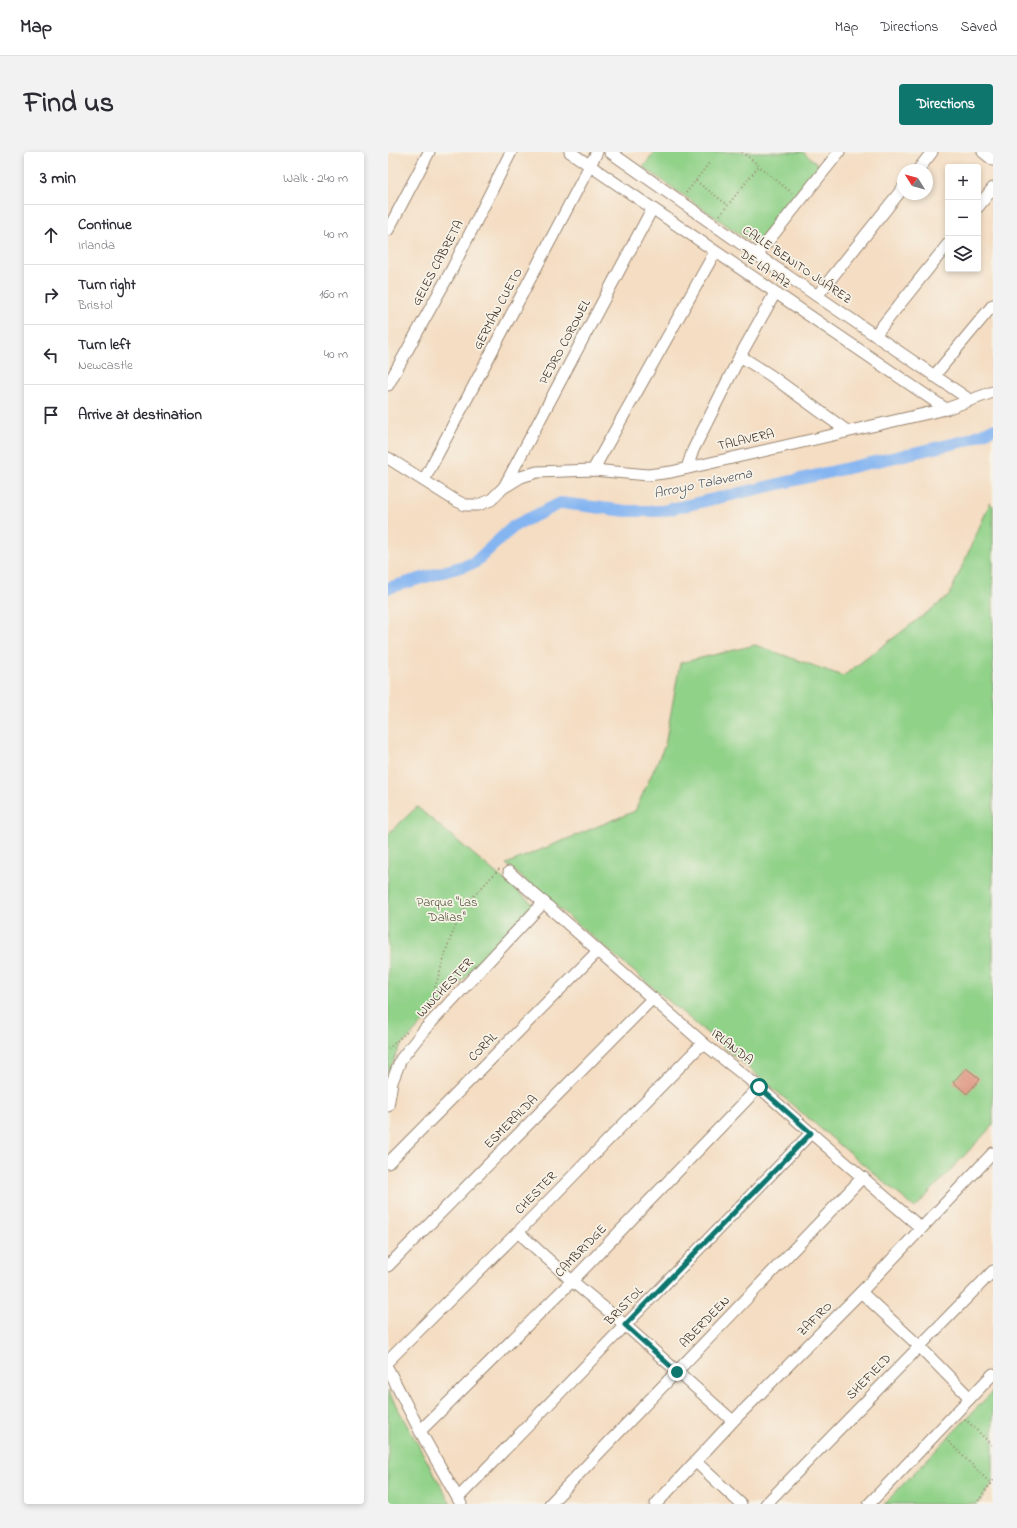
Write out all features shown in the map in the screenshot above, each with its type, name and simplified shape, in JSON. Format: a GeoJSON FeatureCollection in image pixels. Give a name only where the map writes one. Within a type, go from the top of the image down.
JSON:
{"type":"FeatureCollection","features":[{"type":"Feature","properties":{"kind":"street"},"geometry":{"type":"LineString","coordinates":[[388,230],[429,152]]}},
{"type":"Feature","properties":{"kind":"street","name":"GELES CABRETA"},"geometry":{"type":"LineString","coordinates":[[388,385],[451,271],[511,152]]}},
{"type":"Feature","properties":{"kind":"street","name":"DE LA PAZ"},"geometry":{"type":"LineString","coordinates":[[570,152],[946,409]]}},
{"type":"Feature","properties":{"kind":"street","name":"GERMÁN CUETO"},"geometry":{"type":"LineString","coordinates":[[424,480],[597,152]]}},
{"type":"Feature","properties":{"kind":"street","name":"CALLE BENITO JUÁREZ"},"geometry":{"type":"LineString","coordinates":[[610,152],[757,255],[970,400]]}},
{"type":"Feature","properties":{"kind":"street"},"geometry":{"type":"LineString","coordinates":[[757,255],[839,152]]}},
{"type":"Feature","properties":{"kind":"street"},"geometry":{"type":"LineString","coordinates":[[923,164],[932,152]]}},
{"type":"Feature","properties":{"kind":"street"},"geometry":{"type":"LineString","coordinates":[[983,152],[993,160]]}},
{"type":"Feature","properties":{"kind":"street"},"geometry":{"type":"LineString","coordinates":[[981,203],[993,188]]}},
{"type":"Feature","properties":{"kind":"street"},"geometry":{"type":"LineString","coordinates":[[817,296],[897,196]]}},
{"type":"Feature","properties":{"kind":"street","name":"PEDRO CORONEL"},"geometry":{"type":"LineString","coordinates":[[503,488],[652,209]]}},
{"type":"Feature","properties":{"kind":"street"},"geometry":{"type":"LineString","coordinates":[[875,335],[945,248]]}},
{"type":"Feature","properties":{"kind":"street"},"geometry":{"type":"LineString","coordinates":[[593,470],[715,252]]}},
{"type":"Feature","properties":{"kind":"street"},"geometry":{"type":"LineString","coordinates":[[687,468],[693,450],[740,356],[775,293]]}},
{"type":"Feature","properties":{"kind":"street"},"geometry":{"type":"LineString","coordinates":[[934,376],[993,305]]}},
{"type":"Feature","properties":{"kind":"street"},"geometry":{"type":"LineString","coordinates":[[740,356],[770,375],[847,431]]}},
{"type":"Feature","properties":{"kind":"street","name":"TALAVERA"},"geometry":{"type":"LineString","coordinates":[[503,488],[521,477],[537,472],[593,470],[648,475],[687,468],[946,409],[993,392]]}},
{"type":"Feature","properties":{"kind":"street"},"geometry":{"type":"LineString","coordinates":[[388,458],[453,500],[466,505],[478,505],[491,500],[503,488]]}},
{"type":"Feature","properties":{"kind":"street","name":"IRLANDA"},"geometry":{"type":"LineString","coordinates":[[509,872],[703,1043],[759,1087],[921,1228]]}},
{"type":"Feature","properties":{"kind":"street","name":"WINCHESTER"},"geometry":{"type":"LineString","coordinates":[[388,1106],[392,1082],[401,1059],[424,1029],[544,902]]}},
{"type":"Feature","properties":{"kind":"street","name":"CORAL"},"geometry":{"type":"LineString","coordinates":[[388,1163],[598,951]]}},
{"type":"Feature","properties":{"kind":"street","name":"ESMERALDA"},"geometry":{"type":"LineString","coordinates":[[388,1266],[653,998]]}},
{"type":"Feature","properties":{"kind":"street","name":"CHESTER"},"geometry":{"type":"LineString","coordinates":[[388,1361],[518,1232],[703,1043]]}},
{"type":"Feature","properties":{"kind":"street","name":"CAMBRIDGE"},"geometry":{"type":"LineString","coordinates":[[420,1431],[572,1281],[759,1087]]}},
{"type":"Feature","properties":{"kind":"street","name":"BRISTOL"},"geometry":{"type":"LineString","coordinates":[[460,1501],[625,1325],[811,1133]]}},
{"type":"Feature","properties":{"kind":"street","name":"ZAFIRO"},"geometry":{"type":"LineString","coordinates":[[656,1504],[733,1421],[860,1292],[993,1153]]}},
{"type":"Feature","properties":{"kind":"street","name":"ABERDEEN"},"geometry":{"type":"LineString","coordinates":[[550,1504],[863,1177]]}},
{"type":"Feature","properties":{"kind":"street"},"geometry":{"type":"LineString","coordinates":[[518,1232],[733,1421]]}},
{"type":"Feature","properties":{"kind":"street","name":"SHEFIELD"},"geometry":{"type":"LineString","coordinates":[[766,1504],[993,1271]]}},
{"type":"Feature","properties":{"kind":"street"},"geometry":{"type":"LineString","coordinates":[[860,1292],[919,1346],[970,1398]]}},
{"type":"Feature","properties":{"kind":"street"},"geometry":{"type":"LineString","coordinates":[[388,1369],[420,1431],[460,1501]]}},
{"type":"Feature","properties":{"kind":"street"},"geometry":{"type":"LineString","coordinates":[[869,1504],[993,1374]]}},
{"type":"Feature","properties":{"kind":"street"},"geometry":{"type":"LineString","coordinates":[[696,1462],[741,1504]]}},
{"type":"Feature","properties":{"kind":"path"},"geometry":{"type":"LineString","coordinates":[[742,152],[792,193]]}},
{"type":"Feature","properties":{"kind":"path"},"geometry":{"type":"LineString","coordinates":[[684,196],[709,163]]}},
{"type":"Feature","properties":{"kind":"path"},"geometry":{"type":"LineString","coordinates":[[717,219],[759,166]]}},
{"type":"Feature","properties":{"kind":"path"},"geometry":{"type":"LineString","coordinates":[[696,181],[728,205]]}},
{"type":"Feature","properties":{"kind":"path"},"geometry":{"type":"LineString","coordinates":[[422,1016],[432,997],[449,942],[461,914],[470,900],[498,869],[509,872]]}},
{"type":"Feature","properties":{"kind":"path"},"geometry":{"type":"LineString","coordinates":[[388,1049],[412,1027]]}},
{"type":"Feature","properties":{"kind":"path"},"geometry":{"type":"LineString","coordinates":[[963,1416],[993,1446]]}},
{"type":"Feature","properties":{"kind":"path"},"geometry":{"type":"LineString","coordinates":[[944,1437],[991,1484]]}},
{"type":"Feature","properties":{"kind":"path"},"geometry":{"type":"LineString","coordinates":[[976,1504],[993,1480]]}},
{"type":"Feature","properties":{"kind":"green space"},"geometry":{"type":"Polygon","coordinates":[[[655,152],[803,152],[821,167],[764,240],[755,245],[643,167],[655,152]]]}},
{"type":"Feature","properties":{"kind":"green space"},"geometry":{"type":"Polygon","coordinates":[[[990,503],[993,506],[993,1125],[915,1208],[506,864],[635,811],[665,745],[680,663],[755,645],[843,676],[949,596],[990,503]]]}},
{"type":"Feature","properties":{"kind":"green space","name":"Parque \"Las Dalias\""},"geometry":{"type":"Polygon","coordinates":[[[417,807],[534,905],[400,1047],[388,1074],[388,834],[417,807]]]}},
{"type":"Feature","properties":{"kind":"green space"},"geometry":{"type":"Polygon","coordinates":[[[388,1391],[451,1504],[388,1504],[388,1391]]]}},
{"type":"Feature","properties":{"kind":"green space"},"geometry":{"type":"Polygon","coordinates":[[[993,1391],[993,1483],[978,1504],[884,1504],[993,1391]]]}},
{"type":"Feature","properties":{"kind":"building"},"geometry":{"type":"Polygon","coordinates":[[[966,1068],[980,1079],[967,1094],[953,1082],[966,1068]]]}},
{"type":"Feature","properties":{"kind":"waterway","name":"Arroyo Talaverna"},"geometry":{"type":"LineString","coordinates":[[388,588],[474,563],[514,526],[561,503],[626,511],[662,511],[965,441],[993,429]]}},
{"type":"Feature","properties":{"kind":"route"},"geometry":{"type":"LineString","coordinates":[[677,1372],[625,1325],[811,1133],[759,1087]]}}]}
